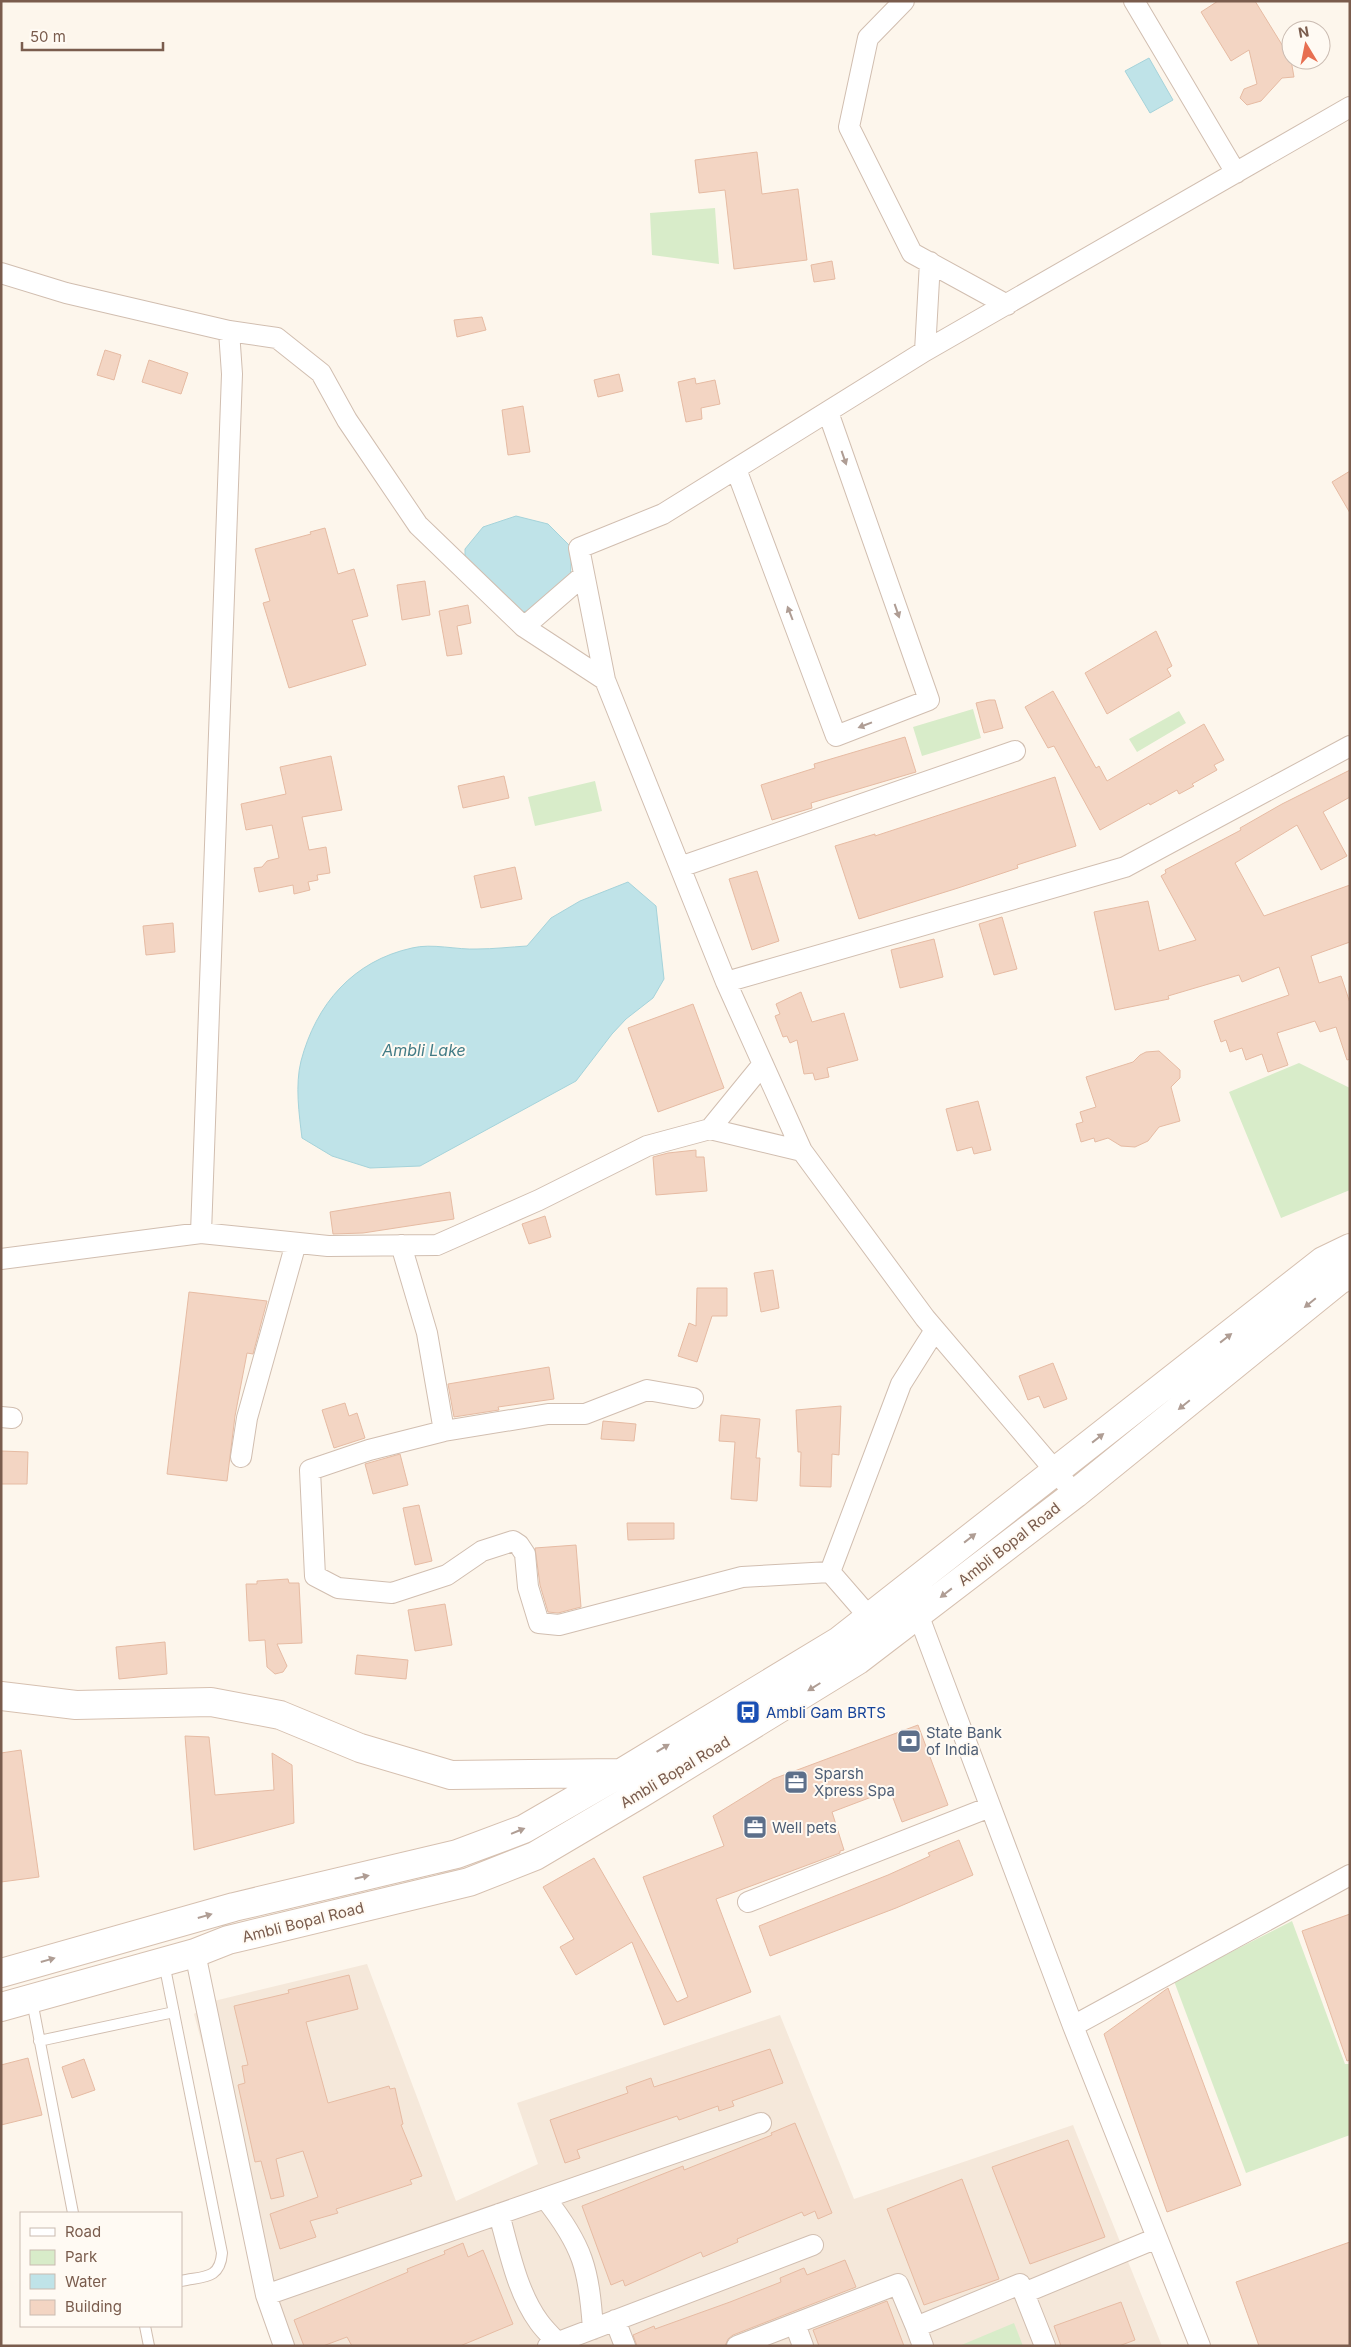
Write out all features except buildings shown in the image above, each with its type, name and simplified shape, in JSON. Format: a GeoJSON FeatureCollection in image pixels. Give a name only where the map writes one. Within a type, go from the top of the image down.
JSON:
{"type":"FeatureCollection","features":[{"type":"Feature","properties":{"kind":"street"},"geometry":{"type":"LineString","coordinates":[[904,1],[868,38],[849,127],[912,253],[1007,305]]}},
{"type":"Feature","properties":{"kind":"street"},"geometry":{"type":"LineString","coordinates":[[1134,1],[1236,173]]}},
{"type":"Feature","properties":{"kind":"street"},"geometry":{"type":"LineString","coordinates":[[1074,1494],[936,1330],[802,1151],[726,982],[604,680],[579,548],[663,514],[925,351],[1350,106]]}},
{"type":"Feature","properties":{"kind":"street"},"geometry":{"type":"LineString","coordinates":[[925,351],[930,262]]}},
{"type":"Feature","properties":{"kind":"street"},"geometry":{"type":"LineString","coordinates":[[1,274],[66,293],[229,331],[278,338],[321,373],[347,420],[418,525],[524,627],[604,680]]}},
{"type":"Feature","properties":{"kind":"street"},"geometry":{"type":"LineString","coordinates":[[201,1232],[232,374],[229,331]]}},
{"type":"Feature","properties":{"kind":"street"},"geometry":{"type":"LineString","coordinates":[[736,469],[836,736],[929,700],[828,412]]}},
{"type":"Feature","properties":{"kind":"street"},"geometry":{"type":"LineString","coordinates":[[524,627],[584,576]]}},
{"type":"Feature","properties":{"kind":"street"},"geometry":{"type":"LineString","coordinates":[[726,982],[1125,867],[1350,746]]}},
{"type":"Feature","properties":{"kind":"street"},"geometry":{"type":"LineString","coordinates":[[680,867],[1015,751]]}},
{"type":"Feature","properties":{"kind":"street"},"geometry":{"type":"LineString","coordinates":[[710,1129],[763,1064]]}},
{"type":"Feature","properties":{"kind":"street"},"geometry":{"type":"LineString","coordinates":[[1,1258],[201,1232],[328,1246],[437,1246],[539,1200],[647,1146],[710,1129],[802,1151]]}},
{"type":"Feature","properties":{"kind":"street"},"geometry":{"type":"LineString","coordinates":[[241,1457],[247,1418],[296,1242]]}},
{"type":"Feature","properties":{"kind":"street"},"geometry":{"type":"LineString","coordinates":[[402,1245],[427,1332],[444,1430]]}},
{"type":"Feature","properties":{"kind":"street","name":"Ambli Bopal Road"},"geometry":{"type":"LineString","coordinates":[[1,2006],[195,1953],[228,1940],[468,1882],[535,1856],[849,1651],[870,1618],[1323,1261],[1350,1248]]}},
{"type":"Feature","properties":{"kind":"street","name":"Ambli Bopal Road"},"geometry":{"type":"LineString","coordinates":[[1,1973],[234,1907],[457,1854],[524,1829],[621,1773],[918,1614],[1074,1494],[1339,1280],[1350,1275]]}},
{"type":"Feature","properties":{"kind":"street"},"geometry":{"type":"LineString","coordinates":[[830,1572],[901,1384],[936,1330]]}},
{"type":"Feature","properties":{"kind":"street"},"geometry":{"type":"LineString","coordinates":[[693,1398],[647,1390],[585,1414],[548,1414],[444,1430],[369,1450],[310,1470],[315,1576],[338,1588],[392,1592],[447,1575],[482,1551],[513,1541],[519,1545],[525,1554],[528,1587],[540,1623],[559,1625],[742,1576],[830,1572]]}},
{"type":"Feature","properties":{"kind":"street"},"geometry":{"type":"LineString","coordinates":[[830,1572],[870,1618]]}},
{"type":"Feature","properties":{"kind":"street"},"geometry":{"type":"LineString","coordinates":[[918,1614],[1073,2026],[1200,2346]]}},
{"type":"Feature","properties":{"kind":"street"},"geometry":{"type":"LineString","coordinates":[[1,1696],[76,1705],[212,1702],[280,1715],[360,1748],[451,1774],[621,1773]]}},
{"type":"Feature","properties":{"kind":"street"},"geometry":{"type":"LineString","coordinates":[[748,1902],[990,1807]]}},
{"type":"Feature","properties":{"kind":"street"},"geometry":{"type":"LineString","coordinates":[[1073,2026],[1350,1875]]}},
{"type":"Feature","properties":{"kind":"street"},"geometry":{"type":"LineString","coordinates":[[195,1953],[266,2295],[284,2346]]}},
{"type":"Feature","properties":{"kind":"street"},"geometry":{"type":"LineString","coordinates":[[266,2295],[762,2123]]}},
{"type":"Feature","properties":{"kind":"street"},"geometry":{"type":"LineString","coordinates":[[546,2198],[564,2221],[580,2250],[588,2276],[593,2329]]}},
{"type":"Feature","properties":{"kind":"street"},"geometry":{"type":"LineString","coordinates":[[499,2214],[516,2272],[526,2298],[553,2344],[813,2245]]}},
{"type":"Feature","properties":{"kind":"street"},"geometry":{"type":"LineString","coordinates":[[1024,2293],[1157,2238]]}},
{"type":"Feature","properties":{"kind":"street"},"geometry":{"type":"LineString","coordinates":[[737,2346],[898,2284],[923,2346]]}},
{"type":"Feature","properties":{"kind":"street"},"geometry":{"type":"LineString","coordinates":[[916,2327],[1020,2284],[1045,2346]]}},
{"type":"Feature","properties":{"kind":"street"},"geometry":{"type":"LineString","coordinates":[[616,2320],[625,2346]]}},
{"type":"Feature","properties":{"kind":"street"},"geometry":{"type":"LineString","coordinates":[[795,2324],[803,2346]]}},
{"type":"Feature","properties":{"kind":"lane"},"geometry":{"type":"LineString","coordinates":[[164,1962],[222,2253],[221,2265],[213,2275],[182,2281]]}},
{"type":"Feature","properties":{"kind":"lane"},"geometry":{"type":"LineString","coordinates":[[32,1998],[73,2212]]}},
{"type":"Feature","properties":{"kind":"lane"},"geometry":{"type":"LineString","coordinates":[[40,2041],[174,2012]]}},
{"type":"Feature","properties":{"kind":"lane"},"geometry":{"type":"LineString","coordinates":[[145,2327],[149,2346]]}},
{"type":"Feature","properties":{"kind":"shaded area"},"geometry":{"type":"Polygon","coordinates":[[[367,1964],[456,2201],[538,2164],[517,2103],[780,2015],[854,2199],[1073,2125],[1162,2346],[284,2346],[194,2014],[214,2001],[367,1964]]]}},
{"type":"Feature","properties":{"kind":"green space"},"geometry":{"type":"Polygon","coordinates":[[[715,208],[719,264],[652,255],[650,213],[715,208]]]}},
{"type":"Feature","properties":{"kind":"green space"},"geometry":{"type":"Polygon","coordinates":[[[973,709],[981,738],[922,756],[913,727],[973,709]]]}},
{"type":"Feature","properties":{"kind":"green space"},"geometry":{"type":"Polygon","coordinates":[[[1179,711],[1186,723],[1137,752],[1129,739],[1179,711]]]}},
{"type":"Feature","properties":{"kind":"green space"},"geometry":{"type":"Polygon","coordinates":[[[595,781],[602,811],[535,826],[528,797],[595,781]]]}},
{"type":"Feature","properties":{"kind":"green space"},"geometry":{"type":"Polygon","coordinates":[[[1299,1063],[1350,1088],[1350,1190],[1281,1218],[1229,1092],[1299,1063]]]}},
{"type":"Feature","properties":{"kind":"green space"},"geometry":{"type":"Polygon","coordinates":[[[1292,1921],[1345,2064],[1350,2064],[1350,2135],[1246,2173],[1174,1981],[1292,1921]]]}},
{"type":"Feature","properties":{"kind":"green space"},"geometry":{"type":"Polygon","coordinates":[[[1014,2323],[1023,2346],[959,2346],[1014,2323]]]}},
{"type":"Feature","properties":{"kind":"water"},"geometry":{"type":"Polygon","coordinates":[[[1149,58],[1173,100],[1150,113],[1125,71],[1149,58]]]}},
{"type":"Feature","properties":{"kind":"water"},"geometry":{"type":"Polygon","coordinates":[[[516,516],[548,524],[572,548],[570,582],[542,609],[514,613],[465,567],[465,549],[483,527],[516,516]]]}},
{"type":"Feature","properties":{"kind":"water","name":"Ambli Lake"},"geometry":{"type":"Polygon","coordinates":[[[628,882],[656,906],[664,979],[653,998],[626,1019],[612,1034],[576,1081],[420,1166],[370,1168],[332,1156],[302,1138],[298,1100],[298,1080],[301,1061],[316,1021],[340,988],[355,974],[391,954],[412,948],[436,946],[477,949],[527,946],[551,918],[580,901],[628,882]]]}},
{"type":"Feature","properties":{"kind":"place","name":"Ambli Gam BRTS"},"geometry":{"type":"Point","coordinates":[748,1712]}},
{"type":"Feature","properties":{"kind":"place","name":"State Bank of India"},"geometry":{"type":"Point","coordinates":[909,1741]}},
{"type":"Feature","properties":{"kind":"place","name":"Sparsh Xpress Spa"},"geometry":{"type":"Point","coordinates":[796,1782]}},
{"type":"Feature","properties":{"kind":"place","name":"Well pets"},"geometry":{"type":"Point","coordinates":[755,1827]}}]}
